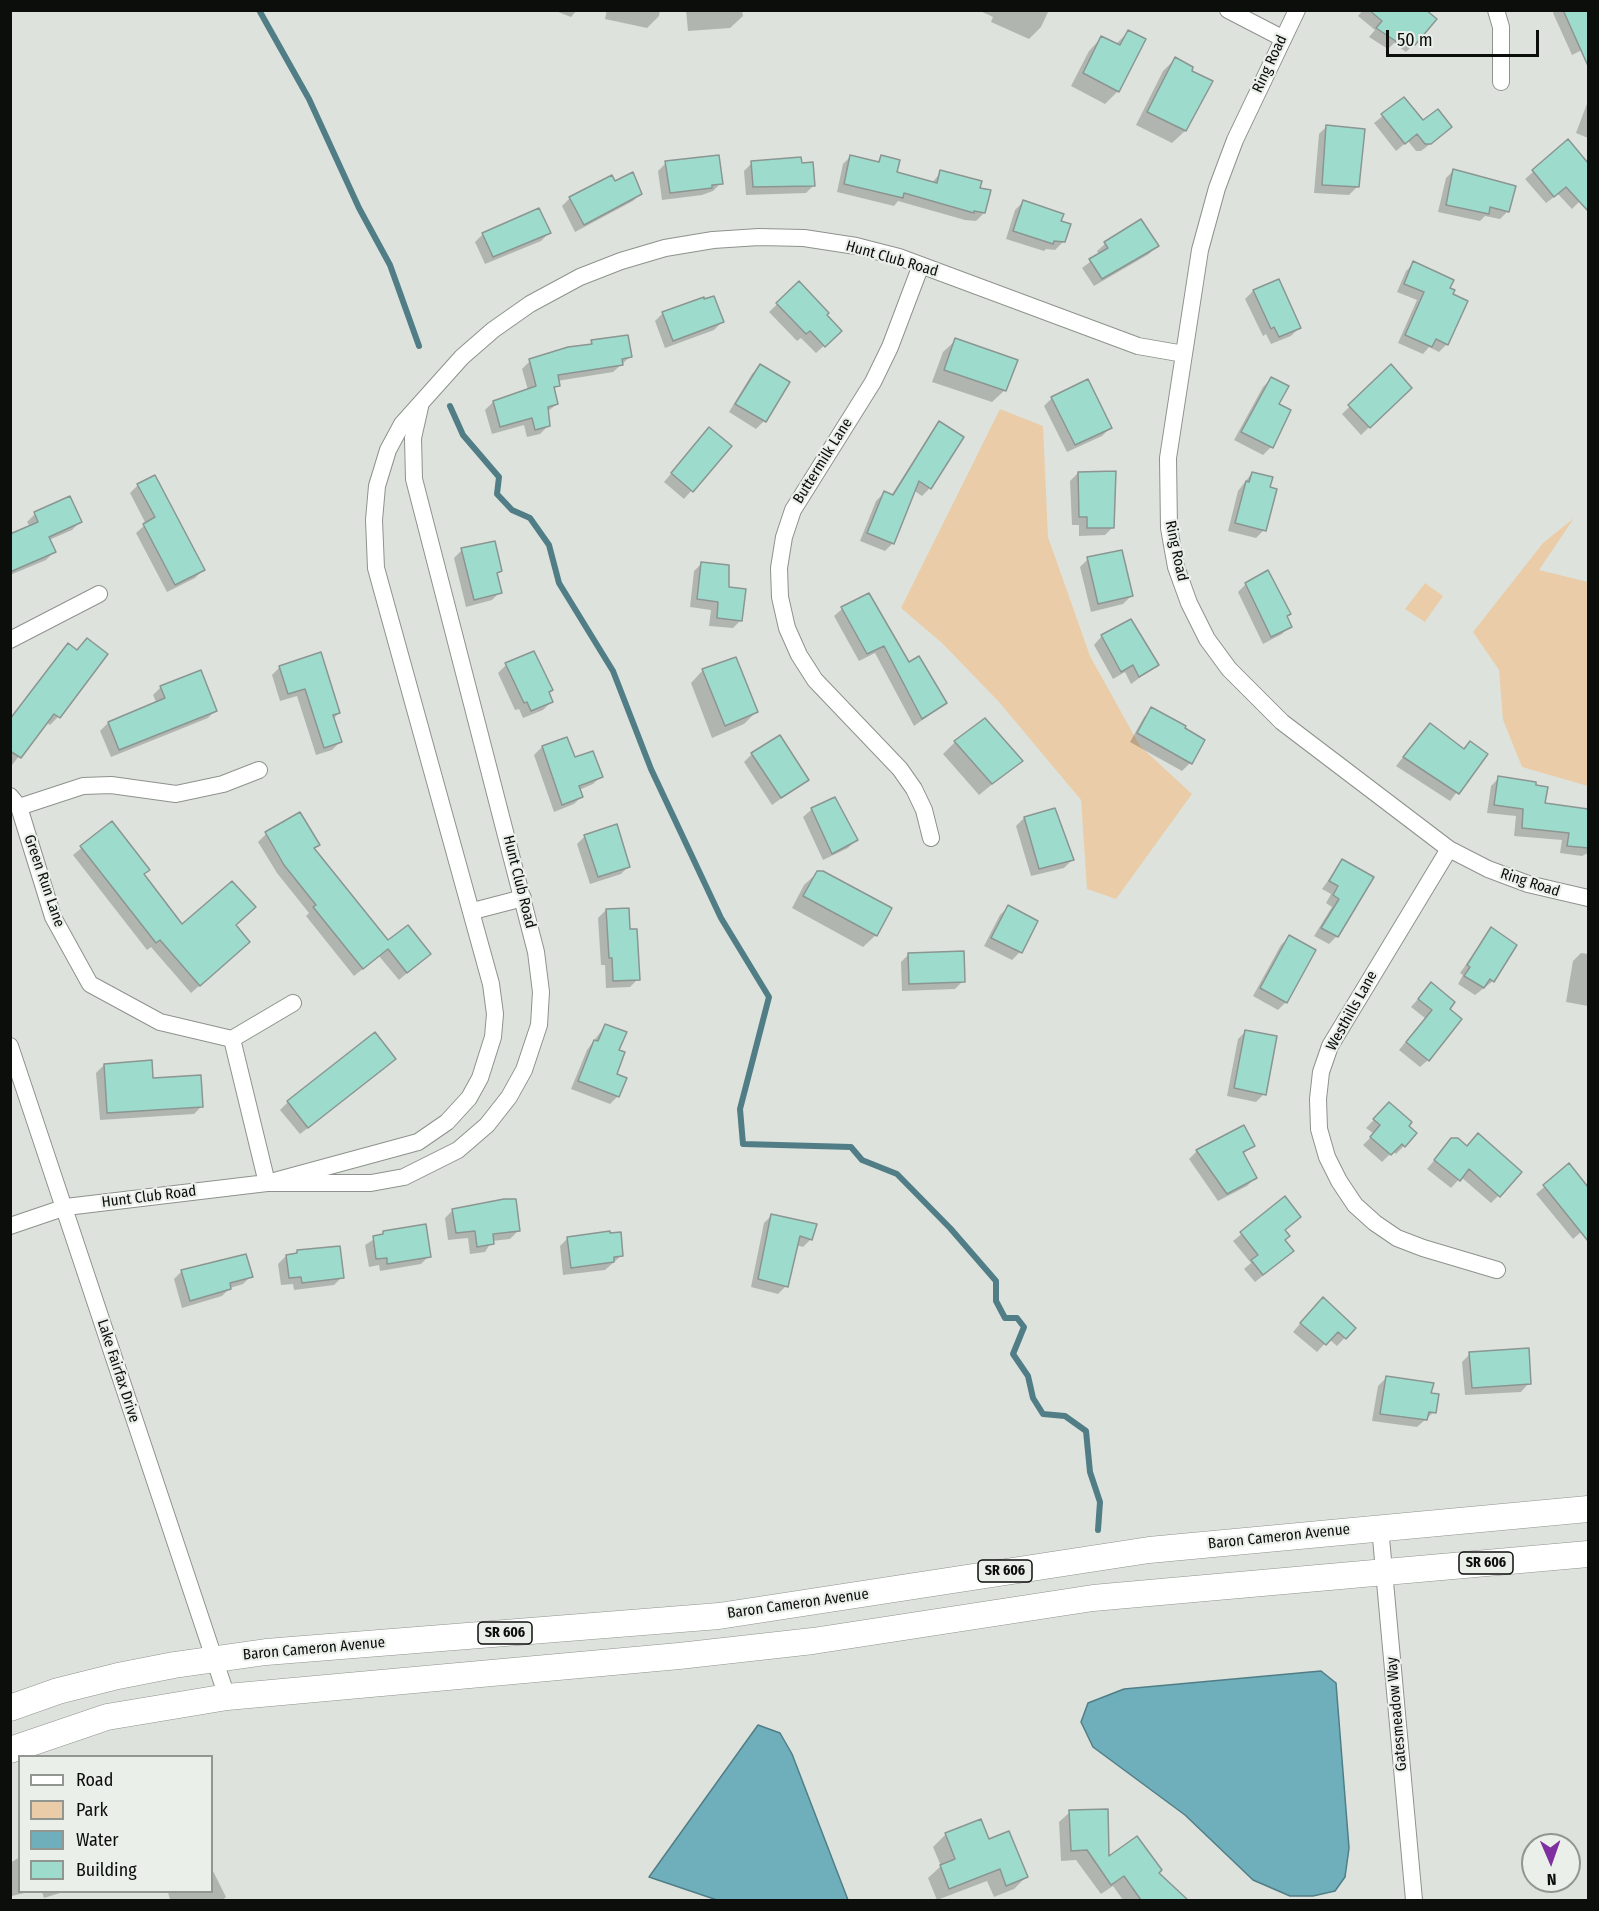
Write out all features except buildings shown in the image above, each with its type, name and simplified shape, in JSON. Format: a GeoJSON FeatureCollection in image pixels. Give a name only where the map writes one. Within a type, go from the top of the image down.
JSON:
{"type":"FeatureCollection","features":[{"type":"Feature","properties":{"kind":"main road","name":"Baron Cameron Avenue"},"geometry":{"type":"LineString","coordinates":[[10,1708],[58,1691],[108,1679],[266,1652],[719,1616],[1149,1550],[1588,1509]]}},
{"type":"Feature","properties":{"kind":"main road","name":"SR 606"},"geometry":{"type":"LineString","coordinates":[[10,1750],[107,1717],[226,1697],[679,1656],[813,1641],[1093,1598],[1588,1554]]}},
{"type":"Feature","properties":{"kind":"street"},"geometry":{"type":"LineString","coordinates":[[1228,10],[1282,38]]}},
{"type":"Feature","properties":{"kind":"street","name":"Ring Road"},"geometry":{"type":"LineString","coordinates":[[1298,10],[1282,38],[1235,140],[1217,188],[1200,250],[1168,458],[1169,528],[1183,585],[1208,639],[1229,669],[1282,722],[1449,849],[1488,869],[1528,884],[1588,898]]}},
{"type":"Feature","properties":{"kind":"street"},"geometry":{"type":"LineString","coordinates":[[1496,10],[1501,27],[1501,82]]}},
{"type":"Feature","properties":{"kind":"street","name":"Hunt Club Road"},"geometry":{"type":"LineString","coordinates":[[267,1183],[418,1142],[447,1122],[469,1098],[488,1058],[494,1037],[495,1014],[491,984],[473,911],[376,568],[374,520],[377,486],[393,442],[402,424],[462,357],[493,330],[530,304],[580,277],[621,261],[665,248],[713,240],[759,237],[804,238],[856,246],[921,265],[1138,346],[1184,354]]}},
{"type":"Feature","properties":{"kind":"street","name":"Buttermilk Lane"},"geometry":{"type":"LineString","coordinates":[[921,265],[890,347],[873,382],[793,510],[783,537],[779,567],[780,597],[787,628],[799,655],[815,680],[905,776],[924,810],[931,838]]}},
{"type":"Feature","properties":{"kind":"street","name":"Hunt Club Road"},"geometry":{"type":"LineString","coordinates":[[10,1226],[66,1207],[267,1183],[371,1183],[404,1178],[458,1150],[487,1125],[509,1097],[524,1070],[539,1025],[541,992],[536,952],[414,479],[413,438],[422,401]]}},
{"type":"Feature","properties":{"kind":"street"},"geometry":{"type":"LineString","coordinates":[[10,640],[99,594]]}},
{"type":"Feature","properties":{"kind":"street"},"geometry":{"type":"LineString","coordinates":[[15,801],[83,786],[111,785],[176,794],[224,784],[259,770]]}},
{"type":"Feature","properties":{"kind":"street","name":"Green Run Lane"},"geometry":{"type":"LineString","coordinates":[[15,801],[53,917],[90,984],[160,1022],[231,1039]]}},
{"type":"Feature","properties":{"kind":"street","name":"Westhills Lane"},"geometry":{"type":"LineString","coordinates":[[1449,849],[1329,1046],[1319,1090],[1319,1129],[1338,1181],[1355,1205],[1375,1223],[1397,1238],[1497,1270]]}},
{"type":"Feature","properties":{"kind":"street"},"geometry":{"type":"LineString","coordinates":[[473,911],[523,898]]}},
{"type":"Feature","properties":{"kind":"street"},"geometry":{"type":"LineString","coordinates":[[267,1183],[231,1039],[293,1003]]}},
{"type":"Feature","properties":{"kind":"street","name":"Lake Fairfax Drive"},"geometry":{"type":"LineString","coordinates":[[10,1046],[66,1207],[226,1697]]}},
{"type":"Feature","properties":{"kind":"street","name":"Gatesmeadow Way"},"geometry":{"type":"LineString","coordinates":[[1380,1527],[1414,1900]]}},
{"type":"Feature","properties":{"kind":"green space"},"geometry":{"type":"Polygon","coordinates":[[[1000,409],[1043,426],[1048,537],[1090,656],[1140,746],[1192,794],[1116,899],[1087,889],[1081,800],[999,702],[942,643],[901,608],[1000,409]]]}},
{"type":"Feature","properties":{"kind":"green space"},"geometry":{"type":"Polygon","coordinates":[[[1574,518],[1539,570],[1588,582],[1588,786],[1522,767],[1503,720],[1499,670],[1473,632],[1543,543],[1574,518]]]}},
{"type":"Feature","properties":{"kind":"green space"},"geometry":{"type":"Polygon","coordinates":[[[1425,583],[1443,596],[1425,622],[1405,609],[1425,583]]]}},
{"type":"Feature","properties":{"kind":"water"},"geometry":{"type":"Polygon","coordinates":[[[1321,1671],[1336,1683],[1349,1848],[1345,1877],[1335,1891],[1313,1896],[1290,1896],[1253,1880],[1185,1815],[1093,1747],[1081,1722],[1088,1703],[1124,1689],[1321,1671]]]}},
{"type":"Feature","properties":{"kind":"water"},"geometry":{"type":"Polygon","coordinates":[[[758,1725],[780,1733],[792,1754],[848,1900],[717,1900],[649,1877],[758,1725]]]}},
{"type":"Feature","properties":{"kind":"waterway"},"geometry":{"type":"LineString","coordinates":[[259,10],[309,99],[359,208],[390,265],[419,346]]}},
{"type":"Feature","properties":{"kind":"waterway"},"geometry":{"type":"LineString","coordinates":[[450,406],[463,435],[499,477],[497,494],[512,510],[530,518],[549,545],[559,583],[613,671],[651,769],[721,918],[769,997],[740,1109],[743,1144],[851,1147],[862,1160],[897,1174],[950,1228],[996,1281],[996,1301],[1005,1318],[1017,1318],[1024,1327],[1013,1354],[1028,1376],[1033,1398],[1043,1414],[1065,1416],[1086,1431],[1090,1472],[1100,1502],[1098,1530]]}}]}
